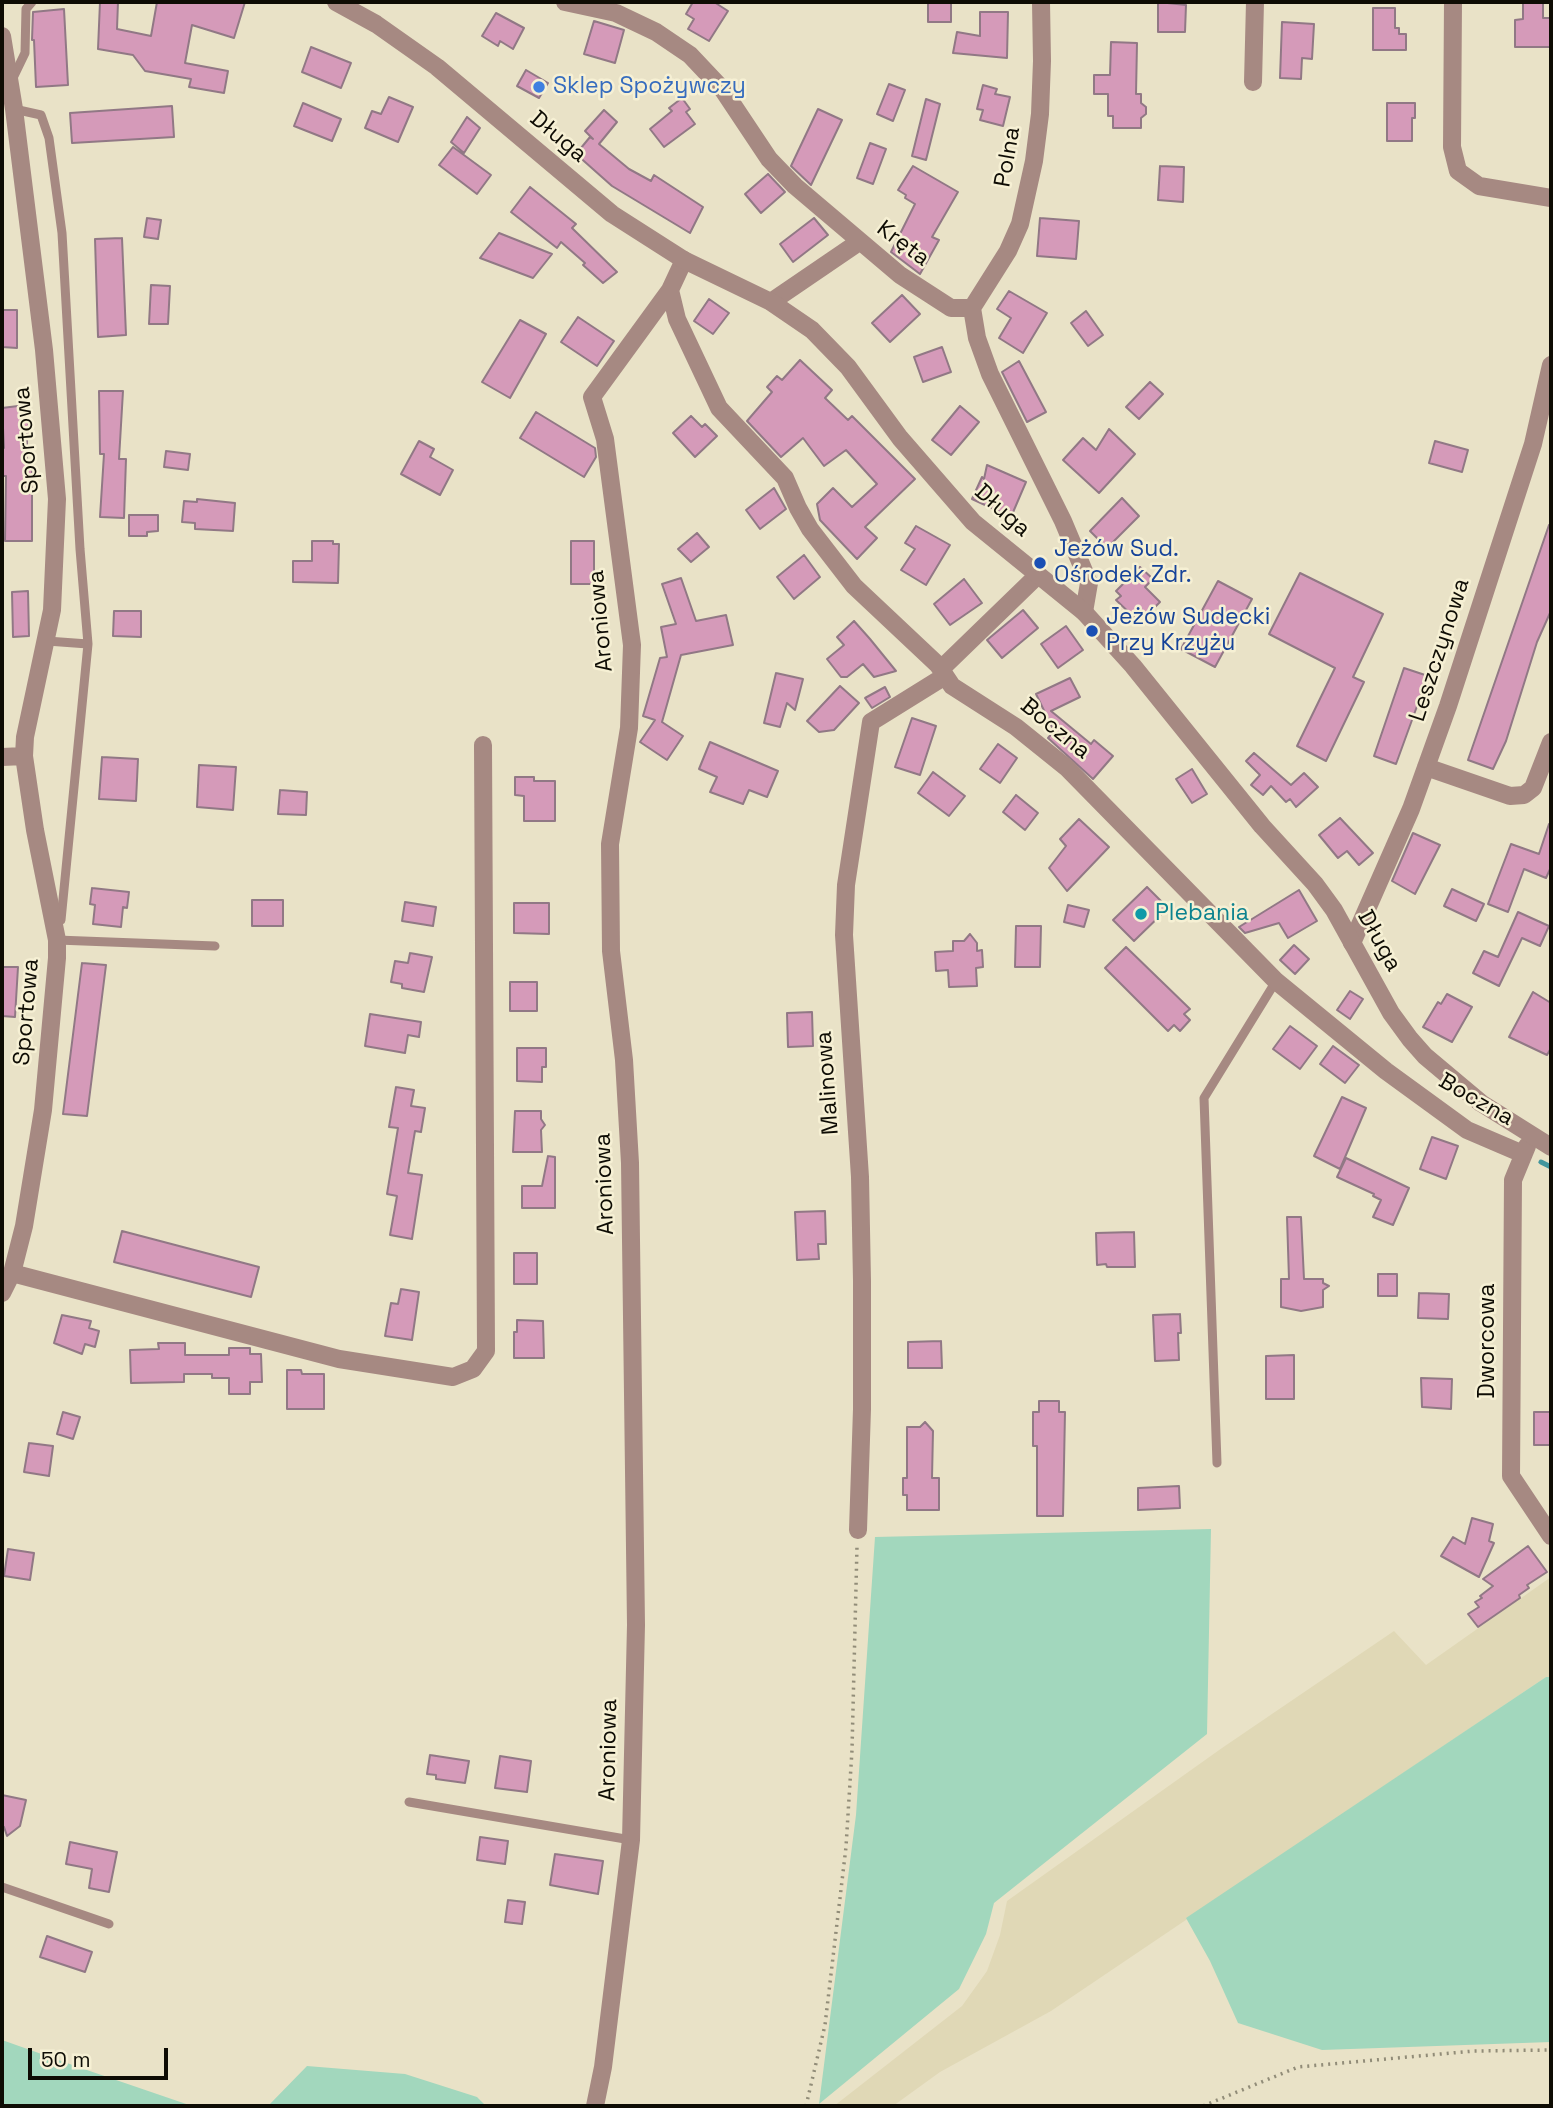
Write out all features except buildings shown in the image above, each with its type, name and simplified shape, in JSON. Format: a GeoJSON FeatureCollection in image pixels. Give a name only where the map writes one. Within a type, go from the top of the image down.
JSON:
{"type":"FeatureCollection","features":[{"type":"Feature","properties":{"kind":"street","name":"Długa"},"geometry":{"type":"LineString","coordinates":[[336,2],[376,24],[437,67],[612,214],[684,260],[771,302],[812,330],[848,367],[900,438],[973,523],[1084,612],[1133,666],[1262,826],[1315,884],[1334,910],[1391,1013],[1425,1056],[1481,1103],[1551,1147]]}},
{"type":"Feature","properties":{"kind":"street","name":"Kręta"},"geometry":{"type":"LineString","coordinates":[[565,2],[615,13],[656,32],[690,55],[723,90],[769,159],[794,186],[900,275],[951,308],[972,308]]}},
{"type":"Feature","properties":{"kind":"street","name":"Polna"},"geometry":{"type":"LineString","coordinates":[[972,308],[1008,251],[1020,224],[1034,161],[1040,114],[1041,2]]}},
{"type":"Feature","properties":{"kind":"street"},"geometry":{"type":"LineString","coordinates":[[1253,82],[1255,2]]}},
{"type":"Feature","properties":{"kind":"street"},"geometry":{"type":"LineString","coordinates":[[1453,2],[1452,147],[1458,171],[1479,187],[1551,198]]}},
{"type":"Feature","properties":{"kind":"street","name":"Sportowa"},"geometry":{"type":"LineString","coordinates":[[2,36],[14,110],[9,137],[44,350],[57,499],[52,610],[25,737],[24,756],[35,830],[56,932],[43,1110],[24,1226],[12,1273],[2,1293]]}},
{"type":"Feature","properties":{"kind":"street"},"geometry":{"type":"LineString","coordinates":[[771,302],[859,242]]}},
{"type":"Feature","properties":{"kind":"street"},"geometry":{"type":"LineString","coordinates":[[670,290],[684,260]]}},
{"type":"Feature","properties":{"kind":"street","name":"Boczna"},"geometry":{"type":"LineString","coordinates":[[670,290],[677,319],[719,408],[785,478],[810,528],[854,586],[943,672],[952,686],[1016,727],[1067,768],[1276,981],[1401,1083],[1467,1130],[1523,1154]]}},
{"type":"Feature","properties":{"kind":"street","name":"Aroniowa"},"geometry":{"type":"LineString","coordinates":[[595,2106],[631,1840],[636,1625],[630,1163],[624,1060],[611,951],[610,844],[629,728],[632,645],[605,439],[592,397],[670,290]]}},
{"type":"Feature","properties":{"kind":"street"},"geometry":{"type":"LineString","coordinates":[[972,308],[977,338],[989,374],[1063,521],[1089,583],[1084,612]]}},
{"type":"Feature","properties":{"kind":"street","name":"Leszczynowa"},"geometry":{"type":"LineString","coordinates":[[1352,943],[1405,824],[1448,706],[1533,444],[1551,365]]}},
{"type":"Feature","properties":{"kind":"street","name":"Malinowa"},"geometry":{"type":"LineString","coordinates":[[858,1530],[862,1409],[860,1177],[844,935],[846,885],[871,722],[943,672],[974,636],[1038,575]]}},
{"type":"Feature","properties":{"kind":"street"},"geometry":{"type":"LineString","coordinates":[[1426,767],[1510,796],[1524,795],[1533,788],[1551,743]]}},
{"type":"Feature","properties":{"kind":"street"},"geometry":{"type":"LineString","coordinates":[[12,1273],[340,1359],[453,1377],[473,1369],[486,1351],[483,746]]}},
{"type":"Feature","properties":{"kind":"street"},"geometry":{"type":"LineString","coordinates":[[2,757],[24,756]]}},
{"type":"Feature","properties":{"kind":"street","name":"Dworcowa"},"geometry":{"type":"LineString","coordinates":[[1533,1138],[1523,1154],[1513,1180],[1511,1476],[1551,1536]]}},
{"type":"Feature","properties":{"kind":"lane"},"geometry":{"type":"LineString","coordinates":[[10,84],[25,53],[26,9],[32,2]]}},
{"type":"Feature","properties":{"kind":"lane"},"geometry":{"type":"LineString","coordinates":[[14,110],[41,115],[49,138],[62,233],[79,549],[88,644],[61,920],[56,932],[215,946]]}},
{"type":"Feature","properties":{"kind":"lane"},"geometry":{"type":"LineString","coordinates":[[47,641],[88,644]]}},
{"type":"Feature","properties":{"kind":"lane"},"geometry":{"type":"LineString","coordinates":[[1217,1463],[1204,1098],[1276,981]]}},
{"type":"Feature","properties":{"kind":"lane"},"geometry":{"type":"LineString","coordinates":[[409,1802],[631,1840]]}},
{"type":"Feature","properties":{"kind":"lane"},"geometry":{"type":"LineString","coordinates":[[2,1887],[109,1924]]}},
{"type":"Feature","properties":{"kind":"path"},"geometry":{"type":"LineString","coordinates":[[806,2106],[825,2025],[846,1847],[852,1750],[858,1530]]}},
{"type":"Feature","properties":{"kind":"path"},"geometry":{"type":"LineString","coordinates":[[1203,2106],[1298,2067],[1474,2051],[1551,2050]]}},
{"type":"Feature","properties":{"kind":"shaded area"},"geometry":{"type":"Polygon","coordinates":[[[1551,1577],[1551,1677],[1546,1677],[1051,2011],[940,2072],[893,2106],[834,2106],[962,2006],[987,1971],[1000,1935],[1007,1901],[1222,1748],[1394,1631],[1426,1665],[1551,1577]]]}},
{"type":"Feature","properties":{"kind":"green space"},"geometry":{"type":"Polygon","coordinates":[[[1211,1529],[1207,1734],[994,1903],[986,1934],[959,1989],[819,2104],[856,1815],[875,1537],[1211,1529]]]}},
{"type":"Feature","properties":{"kind":"green space"},"geometry":{"type":"Polygon","coordinates":[[[1546,1677],[1551,1677],[1551,2042],[1322,2050],[1238,2023],[1210,1961],[1186,1918],[1546,1677]]]}},
{"type":"Feature","properties":{"kind":"green space"},"geometry":{"type":"Polygon","coordinates":[[[2,2040],[81,2068],[192,2106],[2,2106],[2,2040]]]}},
{"type":"Feature","properties":{"kind":"green space"},"geometry":{"type":"Polygon","coordinates":[[[307,2066],[405,2074],[477,2097],[486,2106],[268,2106],[307,2066]]]}},
{"type":"Feature","properties":{"kind":"waterway"},"geometry":{"type":"LineString","coordinates":[[1541,1162],[1551,1167]]}},
{"type":"Feature","properties":{"kind":"place","name":"Sklep Spożywczy"},"geometry":{"type":"Point","coordinates":[539,87]}},
{"type":"Feature","properties":{"kind":"place","name":"Jeżów Sud. Ośrodek Zdr."},"geometry":{"type":"Point","coordinates":[1040,563]}},
{"type":"Feature","properties":{"kind":"place","name":"Jeżów Sudecki Przy Krzyżu"},"geometry":{"type":"Point","coordinates":[1092,631]}},
{"type":"Feature","properties":{"kind":"place","name":"Plebania"},"geometry":{"type":"Point","coordinates":[1141,914]}}]}
